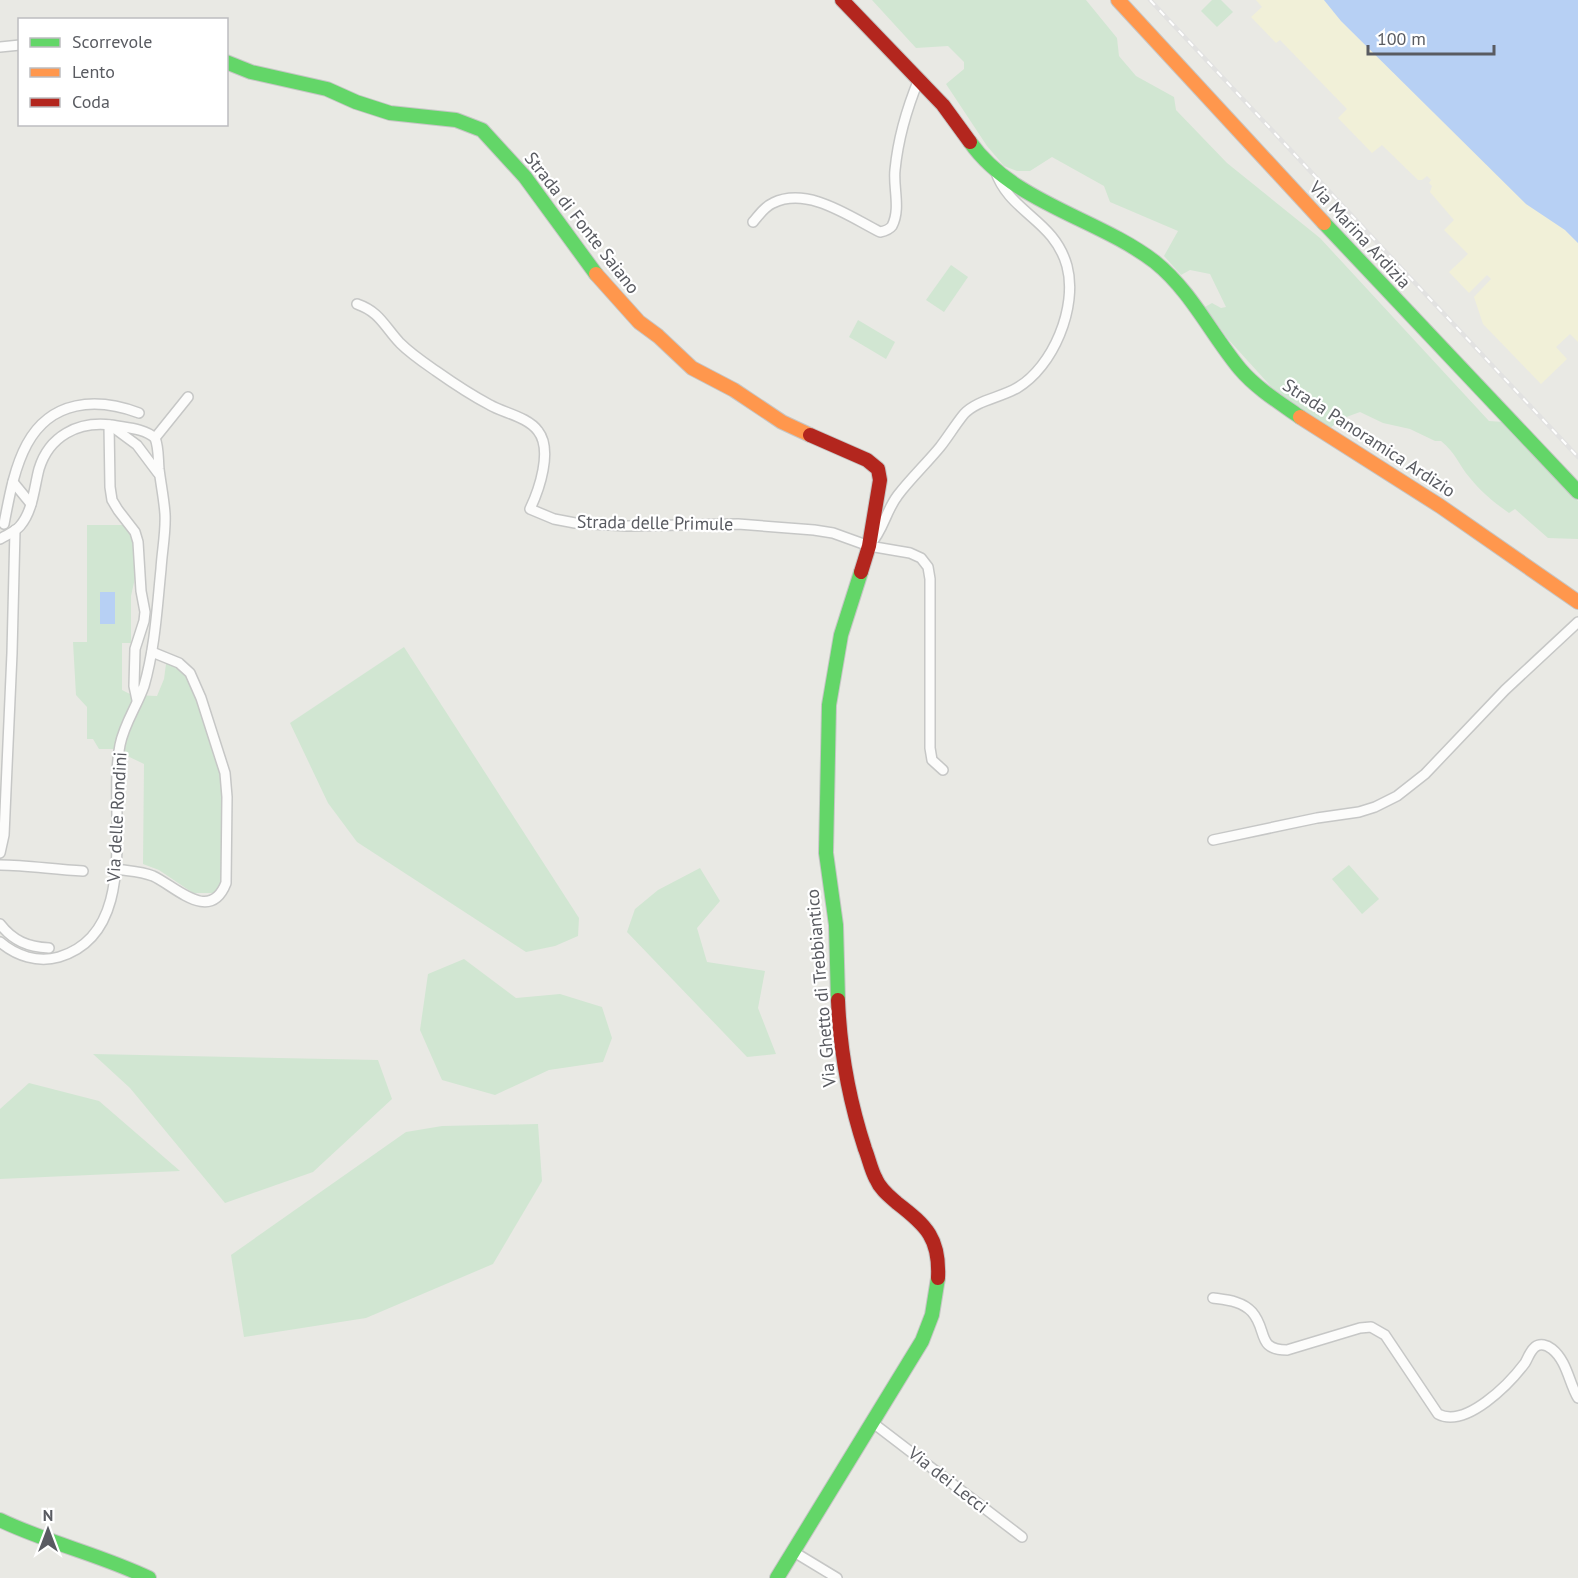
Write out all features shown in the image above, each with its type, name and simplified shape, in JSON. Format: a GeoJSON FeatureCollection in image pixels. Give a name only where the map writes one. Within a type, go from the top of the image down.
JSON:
{"type":"FeatureCollection","features":[{"type":"Feature","properties":{"kind":"street","name":"Strada Panoramica Ardizio"},"geometry":{"type":"LineString","coordinates":[[842,0],[943,105],[976,151],[995,170],[1029,192],[1132,247],[1156,263],[1192,302],[1241,370],[1272,397],[1440,506],[1578,602]]}},
{"type":"Feature","properties":{"kind":"street","name":"Via Marina Ardizia"},"geometry":{"type":"LineString","coordinates":[[1118,0],[1231,124],[1578,492]]}},
{"type":"Feature","properties":{"kind":"street"},"geometry":{"type":"LineString","coordinates":[[0,47],[18,45]]}},
{"type":"Feature","properties":{"kind":"street","name":"Strada di Fonte Saiano"},"geometry":{"type":"LineString","coordinates":[[228,63],[251,72],[327,89],[356,102],[390,113],[456,120],[482,130],[525,177],[584,259],[615,297],[639,322],[658,336],[692,368],[734,390],[782,422],[867,460],[878,469],[880,480],[869,546]]}},
{"type":"Feature","properties":{"kind":"street"},"geometry":{"type":"LineString","coordinates":[[753,222],[764,209],[774,202],[802,198],[825,204],[880,232],[887,231],[892,226],[896,207],[894,173],[897,154],[909,104],[919,80]]}},
{"type":"Feature","properties":{"kind":"street"},"geometry":{"type":"LineString","coordinates":[[869,546],[879,536],[888,510],[898,495],[940,447],[966,412],[975,405],[1015,390],[1030,380],[1043,366],[1059,338],[1066,315],[1070,288],[1067,267],[1058,242],[1008,196],[999,184],[995,170]]}},
{"type":"Feature","properties":{"kind":"street","name":"Strada delle Primule"},"geometry":{"type":"LineString","coordinates":[[357,303],[377,313],[413,355],[490,405],[538,430],[543,440],[544,455],[538,490],[530,509],[554,519],[575,524],[627,526],[738,524],[833,533],[869,546]]}},
{"type":"Feature","properties":{"kind":"street"},"geometry":{"type":"LineString","coordinates":[[0,539],[20,526],[31,504],[39,468],[53,443],[74,428],[84,425],[109,425],[143,431],[155,438],[188,397]]}},
{"type":"Feature","properties":{"kind":"street"},"geometry":{"type":"LineString","coordinates":[[4,524],[13,482],[27,445],[37,429],[58,413],[81,405],[111,404],[139,413]]}},
{"type":"Feature","properties":{"kind":"street","name":"Via delle Rondini"},"geometry":{"type":"LineString","coordinates":[[109,425],[137,445],[160,476]]}},
{"type":"Feature","properties":{"kind":"street","name":"Via delle Rondini"},"geometry":{"type":"LineString","coordinates":[[109,425],[112,500],[135,532],[138,542],[141,591],[145,612],[135,650],[134,686],[137,701]]}},
{"type":"Feature","properties":{"kind":"street","name":"Via delle Rondini"},"geometry":{"type":"LineString","coordinates":[[0,942],[16,953],[51,960],[69,954],[84,943],[99,927],[108,909],[116,869],[117,761],[127,724],[143,687],[152,652],[165,518],[155,438]]}},
{"type":"Feature","properties":{"kind":"street"},"geometry":{"type":"LineString","coordinates":[[13,482],[31,504]]}},
{"type":"Feature","properties":{"kind":"street"},"geometry":{"type":"LineString","coordinates":[[0,853],[4,835],[2,813],[12,653],[15,530]]}},
{"type":"Feature","properties":{"kind":"street"},"geometry":{"type":"LineString","coordinates":[[869,546],[910,553],[921,558],[928,567],[930,579],[930,748],[932,760],[943,770]]}},
{"type":"Feature","properties":{"kind":"street","name":"Via Ghetto di Trebbiantico"},"geometry":{"type":"LineString","coordinates":[[777,1578],[873,1423],[925,1332],[932,1315],[939,1260],[931,1234],[913,1215],[885,1193],[876,1180],[853,1113],[846,1080],[839,1017],[836,925],[826,853],[829,705],[841,635],[869,546]]}},
{"type":"Feature","properties":{"kind":"street"},"geometry":{"type":"LineString","coordinates":[[1213,840],[1317,818],[1359,812],[1397,796],[1425,774],[1505,690],[1578,622]]}},
{"type":"Feature","properties":{"kind":"street"},"geometry":{"type":"LineString","coordinates":[[116,869],[151,875],[195,901],[215,899],[222,892],[226,883],[225,773],[201,698],[190,673],[180,663],[168,656],[152,652]]}},
{"type":"Feature","properties":{"kind":"street"},"geometry":{"type":"LineString","coordinates":[[0,865],[83,871]]}},
{"type":"Feature","properties":{"kind":"street"},"geometry":{"type":"LineString","coordinates":[[0,924],[9,935],[21,943],[49,948]]}},
{"type":"Feature","properties":{"kind":"street"},"geometry":{"type":"LineString","coordinates":[[1213,1298],[1233,1301],[1246,1307],[1258,1321],[1266,1343],[1278,1350],[1287,1350],[1360,1328],[1371,1328],[1385,1335],[1438,1414],[1444,1417],[1453,1418],[1466,1414],[1492,1398],[1508,1383],[1538,1345],[1545,1345],[1552,1349],[1561,1360],[1578,1398]]}},
{"type":"Feature","properties":{"kind":"street","name":"Via dei Lecci"},"geometry":{"type":"LineString","coordinates":[[873,1423],[1022,1537]]}},
{"type":"Feature","properties":{"kind":"street"},"geometry":{"type":"LineString","coordinates":[[0,1520],[21,1531],[116,1563],[149,1578]]}},
{"type":"Feature","properties":{"kind":"street"},"geometry":{"type":"LineString","coordinates":[[794,1552],[837,1578]]}},
{"type":"Feature","properties":{"kind":"shaded area"},"geometry":{"type":"Polygon","coordinates":[[[872,0],[1086,0],[1117,38],[1119,56],[1136,76],[1174,97],[1176,110],[1227,163],[1320,238],[1489,421],[1504,422],[1578,501],[1578,539],[1548,538],[1515,509],[1509,513],[1479,488],[1441,441],[1435,441],[1410,429],[1383,423],[1360,412],[1341,419],[1329,429],[1277,393],[1227,338],[1205,307],[1212,303],[1221,308],[1226,307],[1210,274],[1190,270],[1181,275],[1164,256],[1178,231],[1110,202],[1104,186],[1052,157],[1030,171],[1017,171],[1004,166],[987,146],[946,84],[964,69],[964,62],[948,46],[916,48],[872,0]]]}},
{"type":"Feature","properties":{"kind":"shaded area"},"geometry":{"type":"Polygon","coordinates":[[[1212,0],[1221,0],[1233,12],[1217,27],[1201,11],[1212,0]]]}},
{"type":"Feature","properties":{"kind":"shaded area"},"geometry":{"type":"Polygon","coordinates":[[[951,265],[968,277],[944,312],[926,300],[951,265]]]}},
{"type":"Feature","properties":{"kind":"shaded area"},"geometry":{"type":"Polygon","coordinates":[[[858,320],[895,342],[886,359],[849,337],[858,320]]]}},
{"type":"Feature","properties":{"kind":"shaded area"},"geometry":{"type":"Polygon","coordinates":[[[87,525],[125,525],[133,540],[135,578],[131,596],[131,643],[122,643],[122,690],[132,695],[157,696],[164,679],[166,664],[173,662],[186,672],[197,695],[223,780],[222,883],[215,893],[193,893],[159,870],[143,864],[144,764],[113,749],[99,749],[93,739],[87,739],[87,707],[76,695],[73,642],[87,642],[87,525]]]}},
{"type":"Feature","properties":{"kind":"shaded area"},"geometry":{"type":"Polygon","coordinates":[[[404,647],[579,918],[578,936],[555,946],[526,952],[357,842],[328,803],[290,723],[404,647]]]}},
{"type":"Feature","properties":{"kind":"shaded area"},"geometry":{"type":"Polygon","coordinates":[[[1349,865],[1379,899],[1362,914],[1332,879],[1349,865]]]}},
{"type":"Feature","properties":{"kind":"shaded area"},"geometry":{"type":"Polygon","coordinates":[[[700,868],[720,901],[697,928],[707,962],[765,971],[758,1008],[776,1054],[747,1057],[627,932],[635,909],[658,890],[700,868]]]}},
{"type":"Feature","properties":{"kind":"shaded area"},"geometry":{"type":"Polygon","coordinates":[[[464,959],[516,998],[560,994],[602,1007],[612,1038],[603,1062],[549,1070],[495,1095],[442,1080],[420,1030],[428,974],[464,959]]]}},
{"type":"Feature","properties":{"kind":"shaded area"},"geometry":{"type":"Polygon","coordinates":[[[93,1054],[378,1060],[392,1099],[313,1172],[225,1203],[130,1088],[93,1054]]]}},
{"type":"Feature","properties":{"kind":"shaded area"},"geometry":{"type":"Polygon","coordinates":[[[29,1083],[99,1101],[180,1171],[0,1179],[0,1109],[29,1083]]]}},
{"type":"Feature","properties":{"kind":"shaded area"},"geometry":{"type":"Polygon","coordinates":[[[538,1124],[542,1181],[493,1264],[366,1318],[244,1337],[231,1255],[406,1132],[442,1126],[538,1124]]]}},
{"type":"Feature","properties":{"kind":"sand"},"geometry":{"type":"Polygon","coordinates":[[[1256,0],[1324,0],[1341,21],[1526,204],[1565,230],[1578,243],[1578,342],[1570,334],[1556,347],[1567,359],[1541,384],[1483,324],[1474,297],[1491,279],[1487,275],[1469,293],[1449,272],[1468,254],[1444,230],[1454,220],[1430,192],[1431,180],[1427,176],[1418,180],[1382,145],[1372,153],[1338,118],[1347,109],[1280,40],[1276,43],[1251,17],[1262,7],[1256,0]]]}},
{"type":"Feature","properties":{"kind":"water"},"geometry":{"type":"Polygon","coordinates":[[[1324,0],[1578,0],[1578,243],[1565,230],[1526,204],[1341,21],[1324,0]]]}},
{"type":"Feature","properties":{"kind":"water"},"geometry":{"type":"Polygon","coordinates":[[[100,592],[115,592],[115,624],[100,624],[100,592]]]}},
{"type":"Feature","properties":{"kind":"railway"},"geometry":{"type":"LineString","coordinates":[[1150,0],[1578,457]]}},
{"type":"Feature","properties":{"kind":"traffic: fast"},"geometry":{"type":"LineString","coordinates":[[228,63],[251,72],[327,89],[356,102],[390,113],[456,120],[482,130],[525,177],[596,274]]}},
{"type":"Feature","properties":{"kind":"traffic: fast"},"geometry":{"type":"LineString","coordinates":[[970,142],[988,163],[1032,195],[1108,233],[1155,262],[1179,286],[1246,376],[1268,395],[1300,417]]}},
{"type":"Feature","properties":{"kind":"traffic: fast"},"geometry":{"type":"LineString","coordinates":[[1324,223],[1578,492]]}},
{"type":"Feature","properties":{"kind":"traffic: fast"},"geometry":{"type":"LineString","coordinates":[[838,1000],[836,925],[826,853],[829,705],[841,635],[861,572]]}},
{"type":"Feature","properties":{"kind":"traffic: fast"},"geometry":{"type":"LineString","coordinates":[[777,1578],[922,1341],[932,1315],[938,1278]]}},
{"type":"Feature","properties":{"kind":"traffic: fast"},"geometry":{"type":"LineString","coordinates":[[0,1520],[149,1578]]}},
{"type":"Feature","properties":{"kind":"traffic: slow"},"geometry":{"type":"LineString","coordinates":[[1118,0],[1324,223]]}},
{"type":"Feature","properties":{"kind":"traffic: slow"},"geometry":{"type":"LineString","coordinates":[[596,274],[639,322],[658,336],[692,368],[734,390],[782,422],[810,435]]}},
{"type":"Feature","properties":{"kind":"traffic: slow"},"geometry":{"type":"LineString","coordinates":[[1300,417],[1440,506],[1578,602]]}},
{"type":"Feature","properties":{"kind":"traffic: jam"},"geometry":{"type":"LineString","coordinates":[[842,0],[943,105],[970,142]]}},
{"type":"Feature","properties":{"kind":"traffic: jam"},"geometry":{"type":"LineString","coordinates":[[810,435],[867,460],[878,469],[880,480],[869,546],[861,572]]}},
{"type":"Feature","properties":{"kind":"traffic: jam"},"geometry":{"type":"LineString","coordinates":[[838,1000],[846,1075],[859,1131],[871,1168],[882,1189],[930,1234],[937,1253],[938,1278]]}}]}
